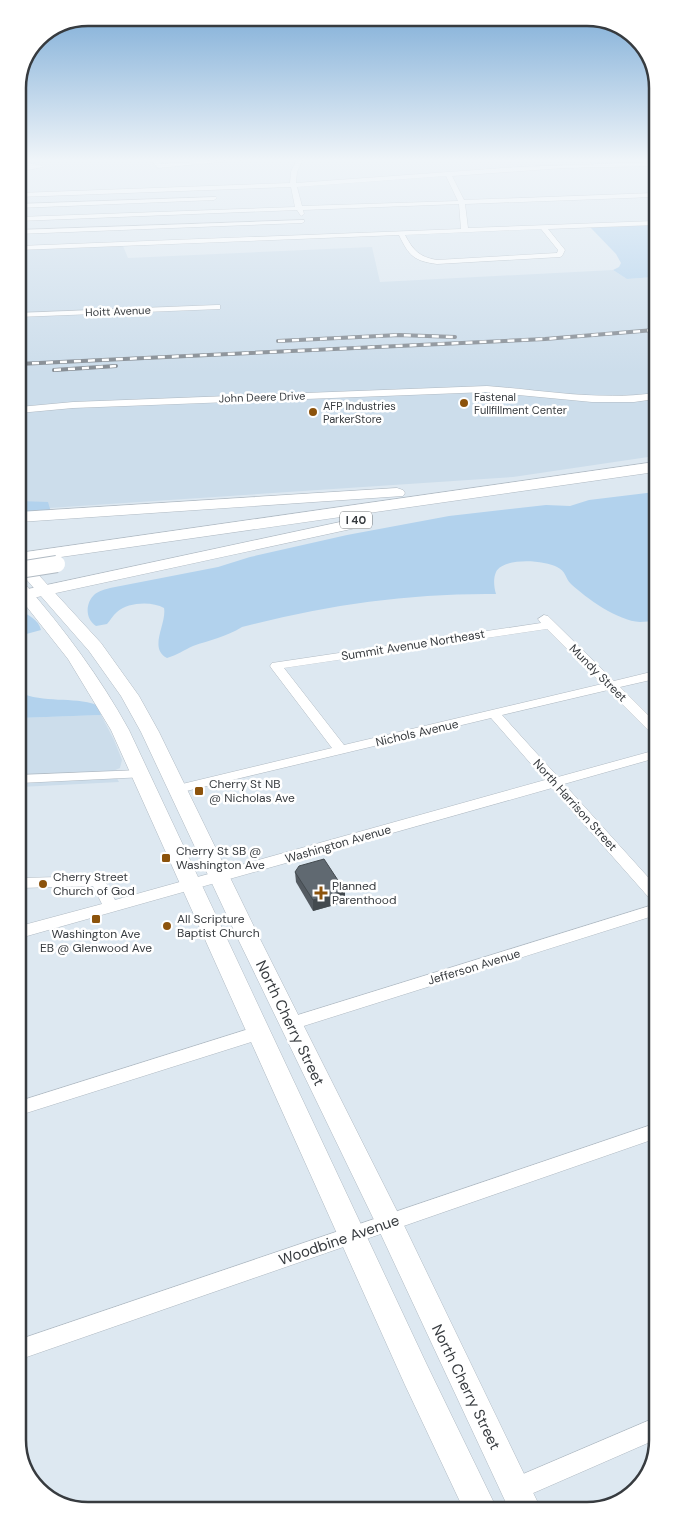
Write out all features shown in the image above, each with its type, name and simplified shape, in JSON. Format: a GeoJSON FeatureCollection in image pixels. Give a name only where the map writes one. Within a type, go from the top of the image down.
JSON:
{"type":"FeatureCollection","features":[{"type":"Feature","properties":{"kind":"highway","name":"I 40"},"geometry":{"type":"LineString","coordinates":[[26,568],[53,559],[649,468]]}},
{"type":"Feature","properties":{"kind":"highway","name":"I 40"},"geometry":{"type":"LineString","coordinates":[[26,558],[53,559],[403,513],[649,478]]}},
{"type":"Feature","properties":{"kind":"highway"},"geometry":{"type":"LineString","coordinates":[[26,517],[537,484]]}},
{"type":"Feature","properties":{"kind":"highway"},"geometry":{"type":"LineString","coordinates":[[26,592],[44,590],[403,513]]}},
{"type":"Feature","properties":{"kind":"main road","name":"North Cherry Street"},"geometry":{"type":"LineString","coordinates":[[26,570],[95,647],[116,676],[150,732],[389,1223],[520,1498]]}},
{"type":"Feature","properties":{"kind":"main road"},"geometry":{"type":"LineString","coordinates":[[26,598],[58,634],[87,673],[120,730],[190,885],[354,1236],[474,1502]]}},
{"type":"Feature","properties":{"kind":"street"},"geometry":{"type":"LineString","coordinates":[[26,232],[62,230]]}},
{"type":"Feature","properties":{"kind":"street"},"geometry":{"type":"LineString","coordinates":[[305,230],[307,237]]}},
{"type":"Feature","properties":{"kind":"street"},"geometry":{"type":"LineString","coordinates":[[26,248],[479,230]]}},
{"type":"Feature","properties":{"kind":"street"},"geometry":{"type":"LineString","coordinates":[[401,233],[414,257],[437,262],[560,255],[562,250],[546,230]]}},
{"type":"Feature","properties":{"kind":"street","name":"Hoitt Avenue"},"geometry":{"type":"LineString","coordinates":[[26,315],[217,307]]}},
{"type":"Feature","properties":{"kind":"street","name":"John Deere Drive"},"geometry":{"type":"LineString","coordinates":[[26,409],[73,405],[487,389],[526,391],[600,401],[649,397]]}},
{"type":"Feature","properties":{"kind":"street","name":"Summit Avenue Northeast"},"geometry":{"type":"LineString","coordinates":[[341,751],[276,666],[546,620]]}},
{"type":"Feature","properties":{"kind":"street","name":"Mundy Street"},"geometry":{"type":"LineString","coordinates":[[546,620],[649,722]]}},
{"type":"Feature","properties":{"kind":"street","name":"Nichols Avenue"},"geometry":{"type":"LineString","coordinates":[[178,789],[649,677]]}},
{"type":"Feature","properties":{"kind":"street","name":"North Harrison Street"},"geometry":{"type":"LineString","coordinates":[[494,714],[649,888]]}},
{"type":"Feature","properties":{"kind":"street","name":"Washington Avenue"},"geometry":{"type":"LineString","coordinates":[[26,930],[649,756]]}},
{"type":"Feature","properties":{"kind":"street"},"geometry":{"type":"LineString","coordinates":[[26,779],[140,774]]}},
{"type":"Feature","properties":{"kind":"street"},"geometry":{"type":"LineString","coordinates":[[26,883],[98,881],[111,907]]}},
{"type":"Feature","properties":{"kind":"street","name":"Jefferson Avenue"},"geometry":{"type":"LineString","coordinates":[[291,1024],[649,911]]}},
{"type":"Feature","properties":{"kind":"street"},"geometry":{"type":"LineString","coordinates":[[26,1106],[258,1032]]}},
{"type":"Feature","properties":{"kind":"street","name":"Woodbine Avenue"},"geometry":{"type":"LineString","coordinates":[[26,1347],[354,1236],[649,1133]]}},
{"type":"Feature","properties":{"kind":"street"},"geometry":{"type":"LineString","coordinates":[[520,1498],[649,1433]]}},
{"type":"Feature","properties":{"kind":"shaded area"},"geometry":{"type":"Polygon","coordinates":[[[593,230],[649,230],[649,277],[627,279],[613,270],[619,267],[621,263],[616,254],[593,230]]]}},
{"type":"Feature","properties":{"kind":"shaded area"},"geometry":{"type":"Polygon","coordinates":[[[123,246],[128,258],[372,247],[380,282],[613,270],[627,279],[649,277],[649,457],[513,477],[26,510],[26,250],[123,246]]]}},
{"type":"Feature","properties":{"kind":"shaded area"},"geometry":{"type":"Polygon","coordinates":[[[649,493],[649,621],[631,621],[622,618],[585,596],[571,584],[560,569],[543,563],[525,561],[500,567],[494,577],[496,594],[400,598],[305,612],[242,627],[167,658],[162,654],[158,642],[164,608],[153,604],[134,604],[117,612],[107,624],[96,626],[88,615],[88,606],[92,598],[97,593],[110,588],[218,567],[250,557],[347,535],[449,516],[546,505],[570,506],[589,500],[649,493]]]}},
{"type":"Feature","properties":{"kind":"shaded area"},"geometry":{"type":"Polygon","coordinates":[[[26,501],[48,502],[51,512],[26,514],[26,501]]]}},
{"type":"Feature","properties":{"kind":"shaded area"},"geometry":{"type":"Polygon","coordinates":[[[26,614],[36,620],[41,630],[26,634],[26,614]]]}},
{"type":"Feature","properties":{"kind":"shaded area"},"geometry":{"type":"Polygon","coordinates":[[[26,695],[38,698],[87,702],[97,705],[101,715],[26,718],[26,695]]]}},
{"type":"Feature","properties":{"kind":"shaded area"},"geometry":{"type":"Polygon","coordinates":[[[101,715],[122,760],[120,768],[113,771],[119,782],[26,787],[26,718],[101,715]]]}},
{"type":"Feature","properties":{"kind":"building"},"geometry":{"type":"Polygon","coordinates":[[[324,859],[345,891],[313,900],[295,872],[299,866],[324,859]]]}},
{"type":"Feature","properties":{"kind":"railway"},"geometry":{"type":"LineString","coordinates":[[26,364],[545,339],[649,330]]}},
{"type":"Feature","properties":{"kind":"railway"},"geometry":{"type":"LineString","coordinates":[[278,341],[399,335],[455,337]]}},
{"type":"Feature","properties":{"kind":"railway"},"geometry":{"type":"LineString","coordinates":[[54,370],[116,366]]}},
{"type":"Feature","properties":{"kind":"place","name":"Fastenal Fullfillment Center"},"geometry":{"type":"Point","coordinates":[464,403]}},
{"type":"Feature","properties":{"kind":"place","name":"AFP Industries ParkerStore"},"geometry":{"type":"Point","coordinates":[313,412]}},
{"type":"Feature","properties":{"kind":"place","name":"Cherry St NB @ Nicholas Ave"},"geometry":{"type":"Point","coordinates":[199,791]}},
{"type":"Feature","properties":{"kind":"place","name":"Cherry St SB @ Washington Ave"},"geometry":{"type":"Point","coordinates":[166,858]}},
{"type":"Feature","properties":{"kind":"place","name":"Cherry Street Church of God"},"geometry":{"type":"Point","coordinates":[43,884]}},
{"type":"Feature","properties":{"kind":"place","name":"Planned Parenthood"},"geometry":{"type":"Point","coordinates":[321,893]}},
{"type":"Feature","properties":{"kind":"place","name":"Washington Ave EB @ Glenwood Ave"},"geometry":{"type":"Point","coordinates":[96,919]}},
{"type":"Feature","properties":{"kind":"place","name":"All Scripture Baptist Church"},"geometry":{"type":"Point","coordinates":[167,926]}}]}
